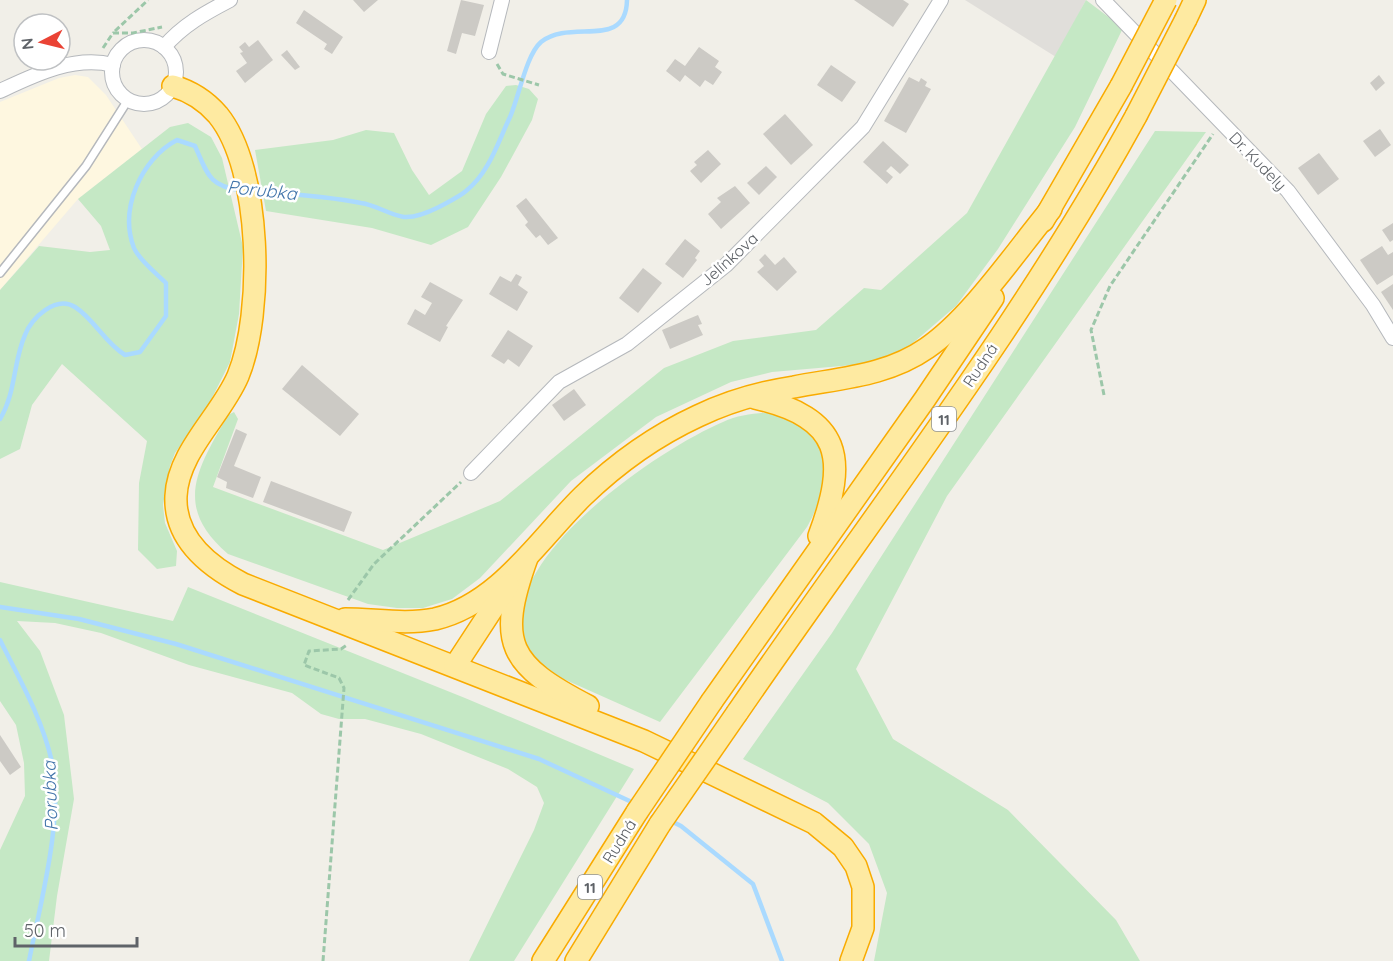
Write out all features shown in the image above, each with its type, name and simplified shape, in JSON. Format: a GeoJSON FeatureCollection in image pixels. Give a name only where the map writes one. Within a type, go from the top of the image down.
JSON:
{"type":"FeatureCollection","features":[{"type":"Feature","properties":{"kind":"highway","name":"Rudná"},"geometry":{"type":"LineString","coordinates":[[543,961],[637,812],[712,700],[925,399],[1051,209],[1121,86],[1166,0]]}},
{"type":"Feature","properties":{"kind":"highway","name":"Rudná"},"geometry":{"type":"LineString","coordinates":[[576,961],[660,824],[1028,295],[1104,174],[1195,0]]}},
{"type":"Feature","properties":{"kind":"highway"},"geometry":{"type":"LineString","coordinates":[[173,86],[199,98],[210,107],[230,133],[239,156],[251,218],[255,291],[245,352],[231,391],[180,472],[176,495],[178,520],[186,538],[198,553],[226,575],[644,741],[814,823],[843,847],[860,877],[864,902],[863,928],[851,961]]}},
{"type":"Feature","properties":{"kind":"highway"},"geometry":{"type":"LineString","coordinates":[[345,623],[408,622],[448,615],[474,603],[527,557],[585,495],[636,453],[698,416],[793,387],[869,374],[897,365],[923,351],[963,316],[1051,209]]}},
{"type":"Feature","properties":{"kind":"highway"},"geometry":{"type":"LineString","coordinates":[[754,398],[803,413],[821,429],[832,451],[836,471],[835,487],[808,563]]}},
{"type":"Feature","properties":{"kind":"highway"},"geometry":{"type":"LineString","coordinates":[[455,666],[476,630],[527,557]]}},
{"type":"Feature","properties":{"kind":"highway"},"geometry":{"type":"LineString","coordinates":[[527,557],[516,592],[511,620],[514,642],[525,664],[546,684],[608,717],[644,741]]}},
{"type":"Feature","properties":{"kind":"street"},"geometry":{"type":"LineString","coordinates":[[164,47],[188,24],[230,0]]}},
{"type":"Feature","properties":{"kind":"street"},"geometry":{"type":"LineString","coordinates":[[489,52],[502,0]]}},
{"type":"Feature","properties":{"kind":"street","name":"Jelínkova"},"geometry":{"type":"LineString","coordinates":[[471,473],[559,382],[627,344],[726,265],[847,144],[863,127],[940,0]]}},
{"type":"Feature","properties":{"kind":"street","name":"Dr. Kudely"},"geometry":{"type":"LineString","coordinates":[[1103,0],[1288,191],[1373,305],[1393,338]]}},
{"type":"Feature","properties":{"kind":"street"},"geometry":{"type":"LineString","coordinates":[[138,41],[156,42],[164,47],[174,61],[173,86],[168,93],[153,103],[136,103],[128,100],[115,85],[113,65],[122,49],[138,41]]}},
{"type":"Feature","properties":{"kind":"street"},"geometry":{"type":"LineString","coordinates":[[0,91],[53,68],[82,63],[113,65]]}},
{"type":"Feature","properties":{"kind":"lane"},"geometry":{"type":"LineString","coordinates":[[0,273],[86,166],[128,100]]}},
{"type":"Feature","properties":{"kind":"path"},"geometry":{"type":"LineString","coordinates":[[96,48],[104,48],[113,33],[148,0]]}},
{"type":"Feature","properties":{"kind":"path"},"geometry":{"type":"LineString","coordinates":[[113,33],[156,30],[165,26]]}},
{"type":"Feature","properties":{"kind":"path"},"geometry":{"type":"LineString","coordinates":[[503,74],[539,85]]}},
{"type":"Feature","properties":{"kind":"path"},"geometry":{"type":"LineString","coordinates":[[1104,395],[1091,330],[1110,286],[1221,122]]}},
{"type":"Feature","properties":{"kind":"path"},"geometry":{"type":"LineString","coordinates":[[323,961],[344,712],[344,688],[339,678],[304,664],[305,655],[309,651],[342,649],[348,644],[345,623],[374,564],[471,473]]}},
{"type":"Feature","properties":{"kind":"shaded area"},"geometry":{"type":"Polygon","coordinates":[[[965,0],[1086,0],[1056,57],[965,0]]]}},
{"type":"Feature","properties":{"kind":"shaded area"},"geometry":{"type":"Polygon","coordinates":[[[75,75],[88,77],[106,95],[142,149],[78,199],[0,290],[0,102],[59,78],[75,75]]]}},
{"type":"Feature","properties":{"kind":"green space"},"geometry":{"type":"Polygon","coordinates":[[[1086,0],[1123,28],[1075,127],[998,249],[956,306],[907,348],[865,364],[772,372],[731,382],[656,417],[571,481],[480,578],[452,599],[423,608],[397,608],[368,604],[228,554],[211,536],[200,519],[195,503],[200,470],[207,452],[228,415],[234,412],[238,419],[213,487],[383,550],[500,501],[664,368],[733,341],[816,330],[864,288],[881,290],[967,213],[1086,0]]]}},
{"type":"Feature","properties":{"kind":"green space"},"geometry":{"type":"Polygon","coordinates":[[[516,85],[529,89],[538,99],[532,120],[501,177],[468,227],[431,245],[372,228],[266,211],[255,150],[333,140],[366,130],[394,133],[412,170],[429,195],[462,171],[486,114],[506,86],[516,85]]]}},
{"type":"Feature","properties":{"kind":"green space"},"geometry":{"type":"Polygon","coordinates":[[[188,123],[211,137],[222,158],[243,247],[239,314],[230,362],[206,410],[175,453],[170,466],[163,505],[165,523],[177,551],[176,566],[157,569],[138,550],[139,483],[147,441],[62,364],[32,405],[20,449],[0,459],[0,290],[39,246],[90,252],[110,250],[101,226],[78,199],[170,127],[188,123]]]}},
{"type":"Feature","properties":{"kind":"green space"},"geometry":{"type":"Polygon","coordinates":[[[1155,131],[1206,132],[947,496],[856,669],[893,739],[1008,810],[1116,920],[1140,961],[874,961],[887,893],[869,844],[828,803],[743,759],[832,633],[1155,131]]]}},
{"type":"Feature","properties":{"kind":"green space"},"geometry":{"type":"Polygon","coordinates":[[[776,412],[803,424],[814,434],[821,446],[825,473],[813,515],[807,527],[660,722],[550,673],[526,644],[522,632],[524,601],[538,570],[562,538],[593,507],[628,479],[696,435],[736,417],[776,412]]]}},
{"type":"Feature","properties":{"kind":"green space"},"geometry":{"type":"Polygon","coordinates":[[[0,582],[173,621],[188,587],[465,698],[634,769],[514,961],[469,961],[534,830],[544,803],[537,787],[508,769],[421,734],[365,719],[339,719],[321,714],[292,693],[189,665],[101,633],[55,623],[17,621],[40,651],[64,715],[74,799],[57,896],[49,961],[0,961],[0,850],[25,796],[24,763],[16,725],[0,701],[0,582]]]}},
{"type":"Feature","properties":{"kind":"building"},"geometry":{"type":"Polygon","coordinates":[[[353,0],[378,0],[364,12],[353,0]]]}},
{"type":"Feature","properties":{"kind":"building"},"geometry":{"type":"Polygon","coordinates":[[[461,0],[484,5],[475,36],[462,33],[456,54],[447,51],[461,0]]]}},
{"type":"Feature","properties":{"kind":"building"},"geometry":{"type":"Polygon","coordinates":[[[854,0],[903,0],[909,4],[893,27],[854,0]]]}},
{"type":"Feature","properties":{"kind":"building"},"geometry":{"type":"Polygon","coordinates":[[[304,10],[343,37],[332,54],[324,49],[327,44],[296,23],[304,10]]]}},
{"type":"Feature","properties":{"kind":"building"},"geometry":{"type":"Polygon","coordinates":[[[258,40],[273,60],[245,83],[236,71],[247,63],[239,47],[245,42],[249,47],[258,40]]]}},
{"type":"Feature","properties":{"kind":"building"},"geometry":{"type":"Polygon","coordinates":[[[699,47],[719,61],[715,67],[722,72],[713,85],[705,80],[700,87],[685,75],[680,82],[666,71],[675,59],[685,66],[699,47]]]}},
{"type":"Feature","properties":{"kind":"building"},"geometry":{"type":"Polygon","coordinates":[[[287,50],[300,67],[295,70],[281,55],[287,50]]]}},
{"type":"Feature","properties":{"kind":"building"},"geometry":{"type":"Polygon","coordinates":[[[831,65],[856,82],[842,102],[817,85],[831,65]]]}},
{"type":"Feature","properties":{"kind":"building"},"geometry":{"type":"Polygon","coordinates":[[[1379,75],[1385,83],[1376,91],[1370,83],[1379,75]]]}},
{"type":"Feature","properties":{"kind":"building"},"geometry":{"type":"Polygon","coordinates":[[[909,77],[919,82],[921,78],[927,82],[925,86],[931,89],[906,133],[884,121],[909,77]]]}},
{"type":"Feature","properties":{"kind":"building"},"geometry":{"type":"Polygon","coordinates":[[[785,114],[813,145],[791,165],[763,134],[785,114]]]}},
{"type":"Feature","properties":{"kind":"building"},"geometry":{"type":"Polygon","coordinates":[[[1380,129],[1391,145],[1375,157],[1363,141],[1380,129]]]}},
{"type":"Feature","properties":{"kind":"building"},"geometry":{"type":"Polygon","coordinates":[[[883,141],[909,165],[900,174],[891,166],[886,171],[893,177],[887,184],[863,162],[883,141]]]}},
{"type":"Feature","properties":{"kind":"building"},"geometry":{"type":"Polygon","coordinates":[[[708,150],[721,164],[701,183],[690,171],[697,165],[694,162],[708,150]]]}},
{"type":"Feature","properties":{"kind":"building"},"geometry":{"type":"Polygon","coordinates":[[[1319,153],[1339,179],[1318,195],[1298,168],[1319,153]]]}},
{"type":"Feature","properties":{"kind":"building"},"geometry":{"type":"Polygon","coordinates":[[[766,166],[777,177],[759,195],[747,183],[766,166]]]}},
{"type":"Feature","properties":{"kind":"building"},"geometry":{"type":"Polygon","coordinates":[[[735,186],[750,203],[721,229],[708,214],[721,202],[717,198],[735,186]]]}},
{"type":"Feature","properties":{"kind":"building"},"geometry":{"type":"Polygon","coordinates":[[[526,198],[558,238],[548,245],[540,235],[536,238],[525,225],[528,222],[516,206],[526,198]]]}},
{"type":"Feature","properties":{"kind":"building"},"geometry":{"type":"Polygon","coordinates":[[[1393,223],[1393,240],[1390,242],[1382,230],[1393,223]]]}},
{"type":"Feature","properties":{"kind":"building"},"geometry":{"type":"Polygon","coordinates":[[[685,239],[700,251],[695,258],[697,260],[683,278],[665,264],[685,239]]]}},
{"type":"Feature","properties":{"kind":"building"},"geometry":{"type":"Polygon","coordinates":[[[1382,246],[1388,255],[1393,252],[1393,275],[1377,285],[1360,260],[1382,246]]]}},
{"type":"Feature","properties":{"kind":"building"},"geometry":{"type":"Polygon","coordinates":[[[765,254],[775,265],[784,257],[797,272],[777,291],[757,272],[764,266],[759,260],[765,254]]]}},
{"type":"Feature","properties":{"kind":"building"},"geometry":{"type":"Polygon","coordinates":[[[643,268],[662,283],[638,313],[619,298],[643,268]]]}},
{"type":"Feature","properties":{"kind":"building"},"geometry":{"type":"Polygon","coordinates":[[[516,274],[522,277],[518,285],[528,292],[517,311],[489,294],[500,276],[511,282],[516,274]]]}},
{"type":"Feature","properties":{"kind":"building"},"geometry":{"type":"Polygon","coordinates":[[[430,282],[463,300],[446,326],[448,327],[440,342],[407,324],[415,309],[425,315],[432,303],[421,297],[430,282]]]}},
{"type":"Feature","properties":{"kind":"building"},"geometry":{"type":"Polygon","coordinates":[[[1393,284],[1393,310],[1381,292],[1393,284]]]}},
{"type":"Feature","properties":{"kind":"building"},"geometry":{"type":"Polygon","coordinates":[[[698,315],[702,324],[698,325],[703,335],[670,349],[662,330],[698,315]]]}},
{"type":"Feature","properties":{"kind":"building"},"geometry":{"type":"Polygon","coordinates":[[[508,330],[533,346],[519,367],[508,359],[504,364],[491,356],[508,330]]]}},
{"type":"Feature","properties":{"kind":"building"},"geometry":{"type":"Polygon","coordinates":[[[302,365],[359,414],[340,436],[282,389],[302,365]]]}},
{"type":"Feature","properties":{"kind":"building"},"geometry":{"type":"Polygon","coordinates":[[[574,389],[586,405],[564,421],[552,405],[574,389]]]}},
{"type":"Feature","properties":{"kind":"building"},"geometry":{"type":"Polygon","coordinates":[[[236,429],[247,434],[234,466],[261,477],[253,498],[226,488],[227,482],[217,477],[236,429]]]}},
{"type":"Feature","properties":{"kind":"building"},"geometry":{"type":"Polygon","coordinates":[[[271,481],[352,512],[344,532],[263,502],[271,481]]]}},
{"type":"Feature","properties":{"kind":"building"},"geometry":{"type":"Polygon","coordinates":[[[0,735],[21,767],[10,775],[0,761],[0,735]]]}},
{"type":"Feature","properties":{"kind":"waterway","name":"Porubka"},"geometry":{"type":"LineString","coordinates":[[252,191],[367,204],[404,217],[418,216],[439,207],[466,191],[487,166],[510,117],[531,56],[541,42],[553,35],[595,31],[617,25],[624,15],[627,0]]}},
{"type":"Feature","properties":{"kind":"waterway","name":"Porubka"},"geometry":{"type":"LineString","coordinates":[[0,419],[9,399],[25,335],[28,328],[45,310],[60,304],[75,307],[125,355],[140,352],[166,316],[166,283],[136,253],[130,233],[129,217],[136,186],[153,159],[164,148],[177,140],[195,146],[210,177],[222,186],[241,190]]}},
{"type":"Feature","properties":{"kind":"waterway"},"geometry":{"type":"LineString","coordinates":[[0,607],[79,619],[176,644],[539,759],[636,804]]}},
{"type":"Feature","properties":{"kind":"waterway","name":"Porubka"},"geometry":{"type":"LineString","coordinates":[[0,640],[30,700],[42,730],[52,762],[55,784],[53,834],[29,961]]}},
{"type":"Feature","properties":{"kind":"waterway"},"geometry":{"type":"LineString","coordinates":[[671,821],[681,826],[753,884],[782,961]]}}]}
